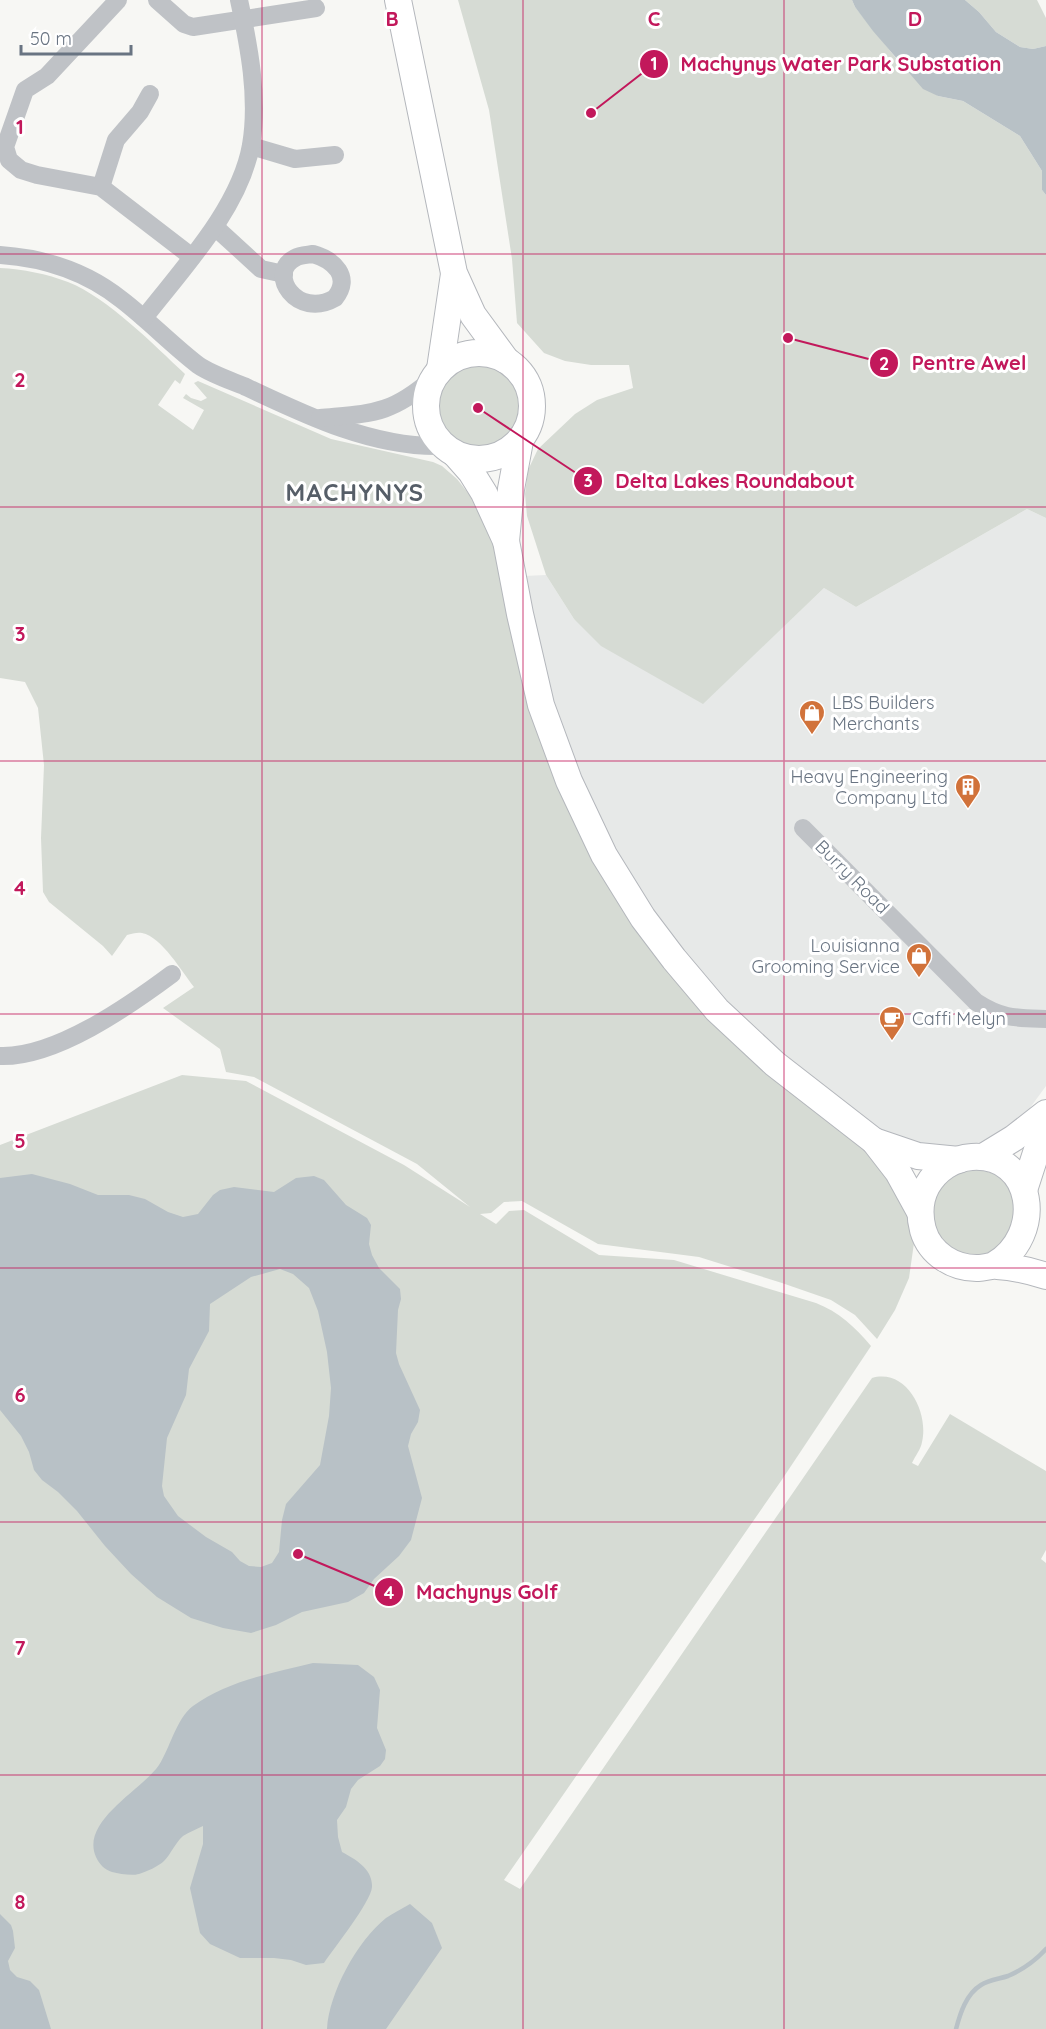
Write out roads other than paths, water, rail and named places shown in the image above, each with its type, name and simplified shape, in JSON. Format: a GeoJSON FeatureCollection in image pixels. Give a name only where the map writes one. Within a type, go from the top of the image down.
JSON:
{"type":"FeatureCollection","features":[{"type":"Feature","properties":{"kind":"main road"},"geometry":{"type":"LineString","coordinates":[[399,0],[454,273],[473,315],[490,341],[506,360],[518,369],[531,395],[531,420],[520,441],[511,489],[506,541]]}},
{"type":"Feature","properties":{"kind":"main road"},"geometry":{"type":"LineString","coordinates":[[454,273],[436,374],[427,391],[426,418],[432,433],[471,472],[484,493],[506,541],[541,705],[569,781],[604,855],[644,918],[674,959],[717,1010],[775,1064],[874,1141],[898,1172],[920,1212],[924,1233],[936,1252],[956,1265],[982,1268],[994,1265],[1016,1251],[1024,1240],[1030,1228],[1032,1214],[1030,1200],[1017,1175],[1006,1166],[971,1158],[918,1156],[874,1141]]}},
{"type":"Feature","properties":{"kind":"main road"},"geometry":{"type":"LineString","coordinates":[[436,374],[451,360],[463,355],[492,354],[506,360]]}},
{"type":"Feature","properties":{"kind":"main road"},"geometry":{"type":"LineString","coordinates":[[449,451],[472,460],[489,459],[506,453],[520,441]]}},
{"type":"Feature","properties":{"kind":"main road"},"geometry":{"type":"LineString","coordinates":[[920,1212],[924,1191],[937,1172],[1014,1138],[1046,1113]]}},
{"type":"Feature","properties":{"kind":"main road"},"geometry":{"type":"LineString","coordinates":[[1025,1187],[1046,1122]]}},
{"type":"Feature","properties":{"kind":"main road"},"geometry":{"type":"LineString","coordinates":[[1032,1214],[1046,1237]]}},
{"type":"Feature","properties":{"kind":"main road"},"geometry":{"type":"LineString","coordinates":[[994,1265],[1046,1276]]}},
{"type":"Feature","properties":{"kind":"street"},"geometry":{"type":"LineString","coordinates":[[118,0],[47,76],[25,90],[5,147],[9,160],[21,170],[101,187],[192,257]]}},
{"type":"Feature","properties":{"kind":"street"},"geometry":{"type":"LineString","coordinates":[[157,0],[184,24],[193,27],[316,8]]}},
{"type":"Feature","properties":{"kind":"street"},"geometry":{"type":"LineString","coordinates":[[144,318],[215,227],[240,180],[251,146],[253,108],[239,0]]}},
{"type":"Feature","properties":{"kind":"street"},"geometry":{"type":"LineString","coordinates":[[101,187],[116,140],[140,112],[150,94]]}},
{"type":"Feature","properties":{"kind":"street"},"geometry":{"type":"LineString","coordinates":[[251,146],[295,159],[334,155]]}},
{"type":"Feature","properties":{"kind":"street"},"geometry":{"type":"LineString","coordinates":[[215,227],[261,269],[284,274]]}},
{"type":"Feature","properties":{"kind":"street"},"geometry":{"type":"LineString","coordinates":[[0,255],[45,261],[88,278],[121,299],[200,366],[265,397],[357,435],[449,451]]}},
{"type":"Feature","properties":{"kind":"street"},"geometry":{"type":"LineString","coordinates":[[318,418],[371,413],[391,408],[413,395],[436,374]]}},
{"type":"Feature","properties":{"kind":"street","name":"Burry Road"},"geometry":{"type":"LineString","coordinates":[[803,828],[976,1002],[992,1012],[1010,1018],[1046,1019]]}},
{"type":"Feature","properties":{"kind":"street"},"geometry":{"type":"LineString","coordinates":[[0,1056],[22,1055],[62,1042],[103,1021],[172,974]]}},
{"type":"Feature","properties":{"kind":"waterway"},"geometry":{"type":"LineString","coordinates":[[956,2029],[964,2005],[976,1989],[987,1982],[1018,1971],[1046,1949]]}},
{"type":"Feature","properties":{"kind":"place","name":"Machynys Water Park Substation"},"geometry":{"type":"Point","coordinates":[591,113]}},
{"type":"Feature","properties":{"kind":"place","name":"Pentre Awel"},"geometry":{"type":"Point","coordinates":[788,338]}},
{"type":"Feature","properties":{"kind":"place","name":"Delta Lakes Roundabout"},"geometry":{"type":"Point","coordinates":[478,408]}},
{"type":"Feature","properties":{"kind":"place","name":"LBS Builders Merchants"},"geometry":{"type":"Point","coordinates":[812,736]}},
{"type":"Feature","properties":{"kind":"place","name":"Heavy Engineering Company Ltd"},"geometry":{"type":"Point","coordinates":[968,810]}},
{"type":"Feature","properties":{"kind":"place","name":"Louisianna Grooming Service"},"geometry":{"type":"Point","coordinates":[919,979]}},
{"type":"Feature","properties":{"kind":"place","name":"Caffi Melyn"},"geometry":{"type":"Point","coordinates":[892,1042]}},
{"type":"Feature","properties":{"kind":"place","name":"Machynys Golf"},"geometry":{"type":"Point","coordinates":[298,1554]}},
{"type":"Feature","properties":{"kind":"district","name":"MACHYNYS"},"geometry":{"type":"Point","coordinates":[355,493]}}]}
